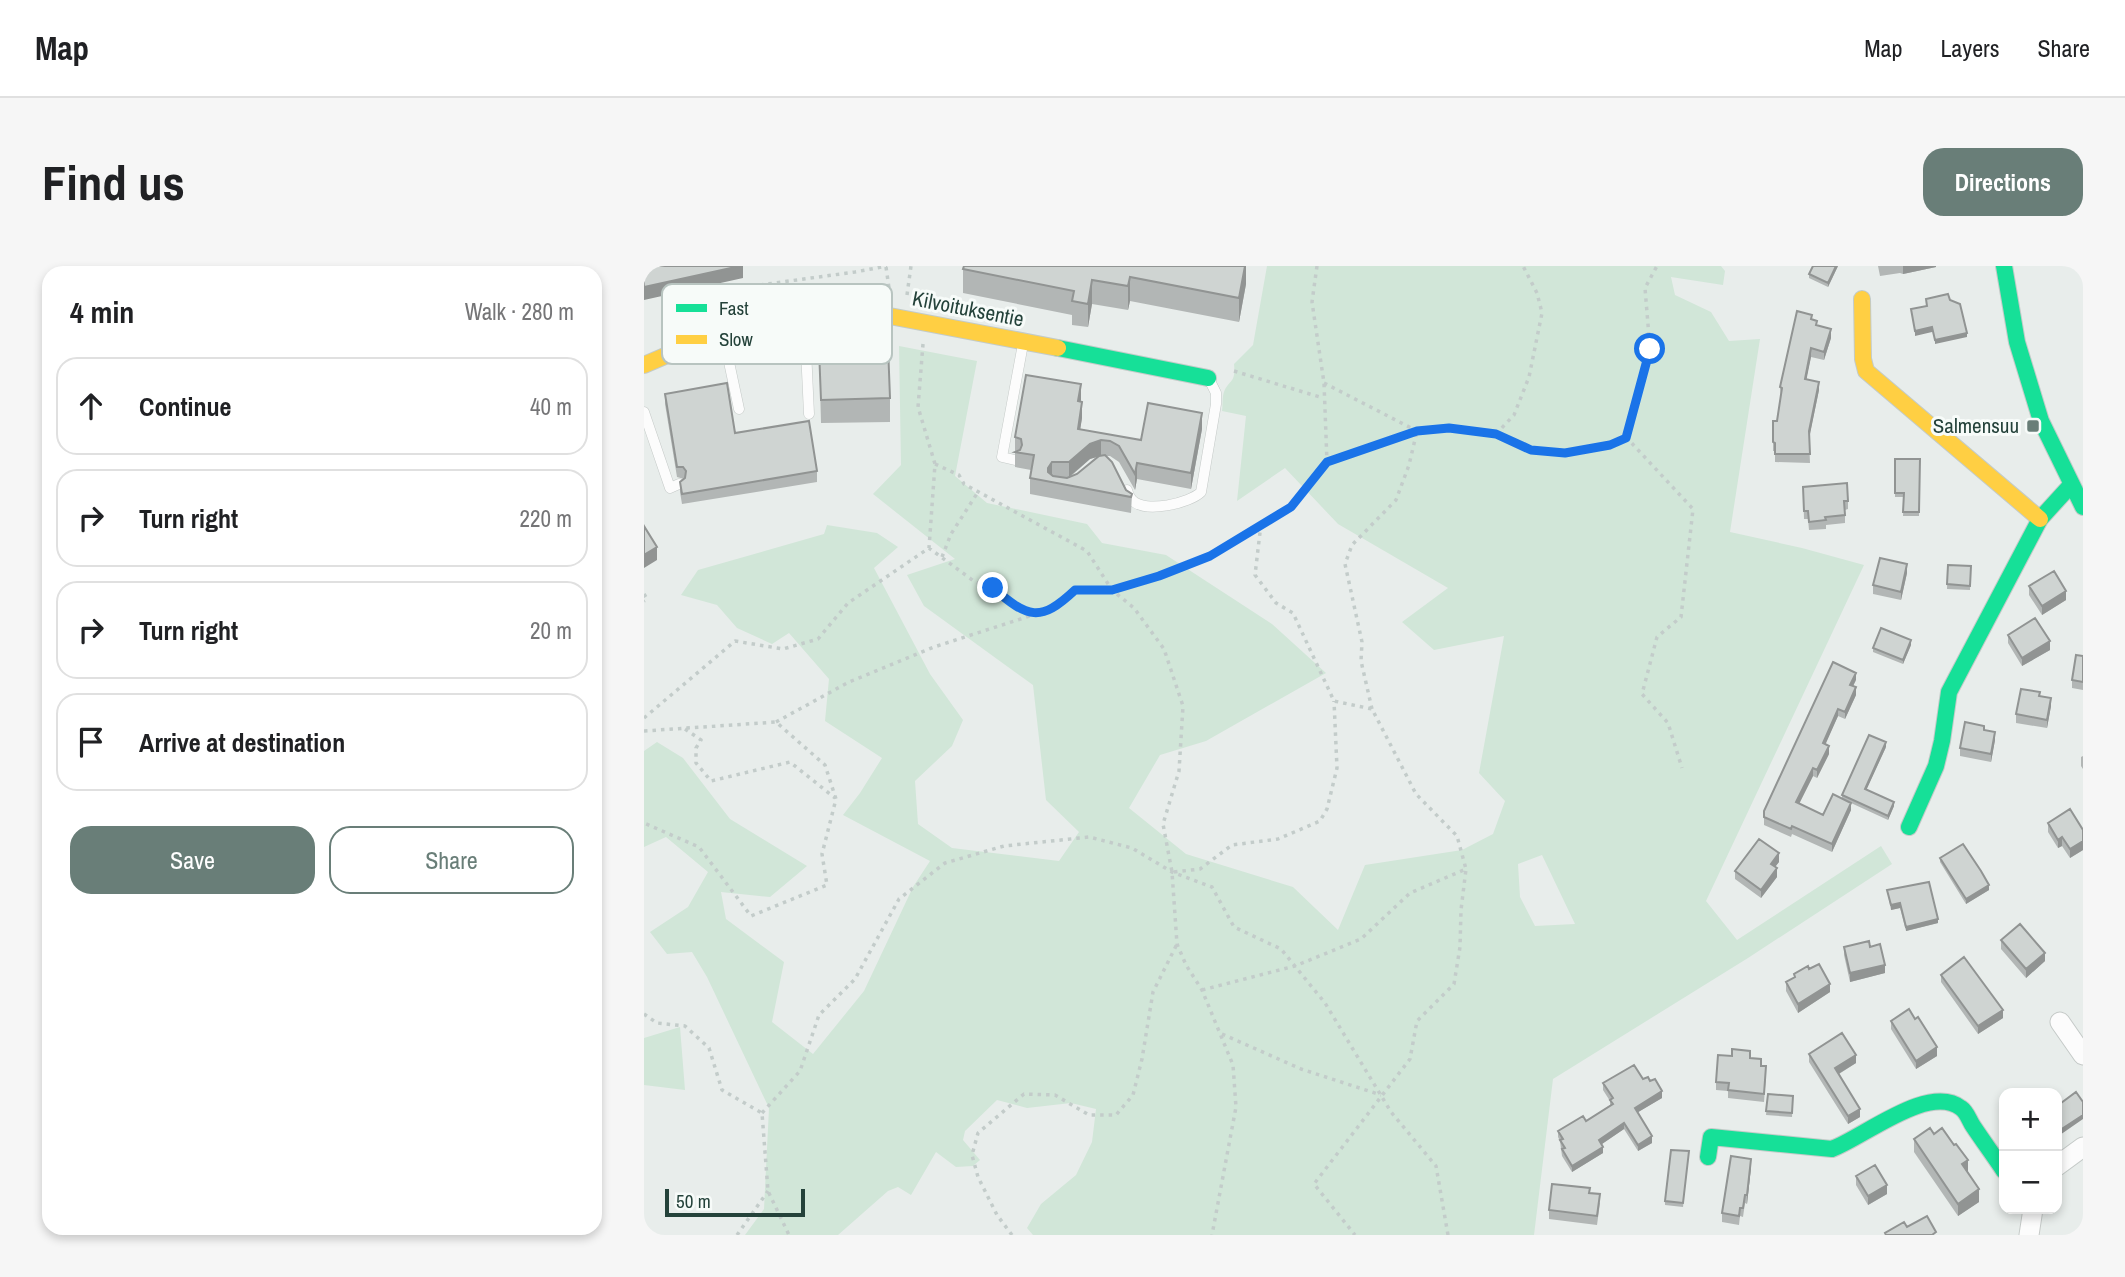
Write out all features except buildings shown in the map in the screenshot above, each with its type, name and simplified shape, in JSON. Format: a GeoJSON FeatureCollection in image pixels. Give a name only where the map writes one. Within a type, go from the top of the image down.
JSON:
{"type":"FeatureCollection","features":[{"type":"Feature","properties":{"kind":"street"},"geometry":{"type":"LineString","coordinates":[[2004,266],[2017,342],[2041,421],[2083,507]]}},
{"type":"Feature","properties":{"kind":"street"},"geometry":{"type":"LineString","coordinates":[[1862,299],[1863,359],[1866,371],[2040,519]]}},
{"type":"Feature","properties":{"kind":"street","name":"Kilvoituksentie"},"geometry":{"type":"LineString","coordinates":[[892,316],[1208,378]]}},
{"type":"Feature","properties":{"kind":"street","name":"Kilvoituksentie"},"geometry":{"type":"LineString","coordinates":[[644,365],[662,357]]}},
{"type":"Feature","properties":{"kind":"street"},"geometry":{"type":"LineString","coordinates":[[1909,827],[1934,774],[1940,754],[1944,711],[1949,692],[2040,519],[2071,485]]}},
{"type":"Feature","properties":{"kind":"street"},"geometry":{"type":"LineString","coordinates":[[2060,1022],[2083,1055]]}},
{"type":"Feature","properties":{"kind":"street"},"geometry":{"type":"LineString","coordinates":[[1708,1157],[1711,1137],[1832,1149],[1846,1146],[1918,1104],[1933,1100],[1946,1101],[1960,1107],[1999,1164]]}},
{"type":"Feature","properties":{"kind":"street"},"geometry":{"type":"LineString","coordinates":[[2062,1162],[2083,1147]]}},
{"type":"Feature","properties":{"kind":"street"},"geometry":{"type":"LineString","coordinates":[[2029,1235],[2032,1214]]}},
{"type":"Feature","properties":{"kind":"lane"},"geometry":{"type":"LineString","coordinates":[[1015,460],[1002,457],[1023,341]]}},
{"type":"Feature","properties":{"kind":"lane"},"geometry":{"type":"LineString","coordinates":[[730,364],[739,409]]}},
{"type":"Feature","properties":{"kind":"lane"},"geometry":{"type":"LineString","coordinates":[[807,364],[809,414]]}},
{"type":"Feature","properties":{"kind":"lane"},"geometry":{"type":"LineString","coordinates":[[1121,480],[1133,502],[1144,506],[1165,506],[1196,497],[1201,492],[1216,404],[1216,393],[1208,378]]}},
{"type":"Feature","properties":{"kind":"lane"},"geometry":{"type":"LineString","coordinates":[[644,412],[670,488],[679,485]]}},
{"type":"Feature","properties":{"kind":"path"},"geometry":{"type":"LineString","coordinates":[[767,284],[887,266]]}},
{"type":"Feature","properties":{"kind":"path"},"geometry":{"type":"LineString","coordinates":[[904,318],[911,266]]}},
{"type":"Feature","properties":{"kind":"path"},"geometry":{"type":"LineString","coordinates":[[1317,266],[1312,302],[1324,383],[1327,462]]}},
{"type":"Feature","properties":{"kind":"path"},"geometry":{"type":"LineString","coordinates":[[1496,434],[1514,415],[1529,377],[1542,313],[1537,293],[1523,266]]}},
{"type":"Feature","properties":{"kind":"path"},"geometry":{"type":"LineString","coordinates":[[1626,438],[1650,349],[1645,288],[1657,266]]}},
{"type":"Feature","properties":{"kind":"path"},"geometry":{"type":"LineString","coordinates":[[912,342],[923,344],[918,407],[935,464],[929,548]]}},
{"type":"Feature","properties":{"kind":"path"},"geometry":{"type":"LineString","coordinates":[[1234,371],[1323,398]]}},
{"type":"Feature","properties":{"kind":"path"},"geometry":{"type":"LineString","coordinates":[[1324,383],[1417,431]]}},
{"type":"Feature","properties":{"kind":"path"},"geometry":{"type":"LineString","coordinates":[[644,731],[776,722],[861,677],[934,647],[1058,607],[1075,590],[1112,590],[1159,576],[1210,556],[1291,507],[1327,462],[1417,431],[1449,428],[1496,434],[1531,450],[1565,453],[1610,445],[1626,438]]}},
{"type":"Feature","properties":{"kind":"path"},"geometry":{"type":"LineString","coordinates":[[1355,1235],[1314,1184],[1410,1059],[1417,1021],[1454,985],[1460,947],[1466,869],[1457,836],[1416,794],[1372,709],[1361,661],[1363,642],[1345,565],[1352,545],[1396,500],[1409,465],[1417,431]]}},
{"type":"Feature","properties":{"kind":"path"},"geometry":{"type":"LineString","coordinates":[[1626,438],[1693,509],[1681,617],[1657,637],[1643,694],[1668,723],[1682,768]]}},
{"type":"Feature","properties":{"kind":"path"},"geometry":{"type":"LineString","coordinates":[[935,464],[959,475],[964,484],[1087,551],[1112,590],[1134,608],[1164,649],[1183,706],[1179,771],[1163,824],[1172,872],[1177,944],[1186,965],[1202,990],[1233,1066],[1236,1107],[1212,1235]]}},
{"type":"Feature","properties":{"kind":"path"},"geometry":{"type":"LineString","coordinates":[[942,558],[951,534],[978,492]]}},
{"type":"Feature","properties":{"kind":"path"},"geometry":{"type":"LineString","coordinates":[[1172,872],[1200,869],[1232,845],[1278,839],[1320,821],[1327,809],[1337,768],[1334,701],[1293,613],[1276,603],[1255,575],[1261,524]]}},
{"type":"Feature","properties":{"kind":"path"},"geometry":{"type":"LineString","coordinates":[[929,548],[975,582],[993,588],[1015,606],[1038,614]]}},
{"type":"Feature","properties":{"kind":"path"},"geometry":{"type":"LineString","coordinates":[[644,718],[735,641],[783,649],[818,639],[848,603],[929,548]]}},
{"type":"Feature","properties":{"kind":"path"},"geometry":{"type":"LineString","coordinates":[[644,594],[648,599],[644,601]]}},
{"type":"Feature","properties":{"kind":"path"},"geometry":{"type":"LineString","coordinates":[[1334,701],[1372,709]]}},
{"type":"Feature","properties":{"kind":"path"},"geometry":{"type":"LineString","coordinates":[[644,823],[699,847],[751,916],[827,885],[822,854],[836,799],[825,765],[776,722]]}},
{"type":"Feature","properties":{"kind":"path"},"geometry":{"type":"LineString","coordinates":[[683,728],[701,740],[696,748],[696,763],[711,781],[790,762],[836,799]]}},
{"type":"Feature","properties":{"kind":"path"},"geometry":{"type":"LineString","coordinates":[[789,1235],[768,1191],[762,1113],[800,1071],[819,1015],[855,979],[899,899],[945,863],[1004,846],[1089,837],[1132,848],[1172,872],[1212,887],[1234,927],[1281,949],[1325,1003],[1391,1112],[1436,1166],[1448,1235]]}},
{"type":"Feature","properties":{"kind":"path"},"geometry":{"type":"LineString","coordinates":[[1202,990],[1295,966],[1361,939],[1409,893],[1466,869]]}},
{"type":"Feature","properties":{"kind":"path"},"geometry":{"type":"LineString","coordinates":[[1012,1235],[997,1215],[978,1177],[972,1155],[978,1133],[1024,1094],[1055,1095],[1088,1115],[1116,1115],[1133,1095],[1153,992],[1177,944]]}},
{"type":"Feature","properties":{"kind":"path"},"geometry":{"type":"LineString","coordinates":[[644,1014],[657,1023],[685,1026],[709,1048],[722,1090],[762,1113]]}},
{"type":"Feature","properties":{"kind":"path"},"geometry":{"type":"LineString","coordinates":[[1221,1034],[1301,1069],[1383,1096]]}},
{"type":"Feature","properties":{"kind":"path"},"geometry":{"type":"LineString","coordinates":[[737,1235],[768,1191]]}},
{"type":"Feature","properties":{"kind":"green space"},"geometry":{"type":"Polygon","coordinates":[[[1267,266],[1721,266],[1725,271],[1723,285],[1671,277],[1675,295],[1711,312],[1729,341],[1760,339],[1730,532],[1864,565],[1706,901],[1737,940],[1881,846],[1892,864],[1748,958],[1553,1079],[1534,1235],[1033,1235],[1027,1228],[1041,1204],[1076,1175],[1092,1142],[1096,1109],[1071,1103],[1027,1108],[997,1100],[965,1131],[963,1140],[980,1160],[973,1166],[956,1167],[936,1152],[911,1195],[898,1187],[888,1191],[838,1235],[745,1235],[764,1209],[769,1108],[707,977],[692,952],[667,954],[650,932],[688,907],[708,872],[666,837],[644,847],[644,751],[657,742],[683,758],[730,819],[807,866],[770,897],[721,892],[726,919],[784,962],[772,1022],[813,1054],[864,991],[913,887],[930,861],[843,815],[882,758],[825,721],[829,679],[789,633],[772,644],[737,628],[717,605],[681,595],[698,570],[824,534],[827,525],[877,533],[898,547],[874,568],[930,674],[963,720],[952,746],[915,781],[918,824],[952,848],[1059,861],[1079,832],[1046,800],[1033,685],[924,606],[907,575],[955,559],[873,494],[901,465],[899,346],[977,361],[955,476],[987,503],[1087,524],[1102,543],[1166,555],[1272,624],[1326,673],[1206,741],[1160,755],[1129,808],[1186,854],[1293,887],[1338,930],[1365,865],[1462,850],[1493,834],[1505,801],[1479,773],[1504,636],[1434,650],[1402,622],[1448,588],[1338,524],[1285,468],[1237,501],[1246,416],[1222,411],[1223,396],[1233,378],[1234,364],[1253,345],[1267,266]],[[1542,855],[1518,864],[1520,897],[1535,926],[1575,924],[1542,855]]]}},
{"type":"Feature","properties":{"kind":"green space"},"geometry":{"type":"Polygon","coordinates":[[[680,1027],[685,1090],[644,1085],[644,1038],[680,1027]]]}},
{"type":"Feature","properties":{"kind":"traffic: fast"},"geometry":{"type":"LineString","coordinates":[[2004,266],[2017,342],[2041,421],[2083,507]]}},
{"type":"Feature","properties":{"kind":"traffic: fast"},"geometry":{"type":"LineString","coordinates":[[1058,348],[1208,378]]}},
{"type":"Feature","properties":{"kind":"traffic: fast"},"geometry":{"type":"LineString","coordinates":[[1909,827],[1936,766],[1949,692],[2040,519],[2071,485]]}},
{"type":"Feature","properties":{"kind":"traffic: fast"},"geometry":{"type":"LineString","coordinates":[[1708,1157],[1711,1137],[1832,1149],[1915,1107],[1932,1102],[1948,1102],[1965,1112],[1999,1164]]}},
{"type":"Feature","properties":{"kind":"traffic: slow"},"geometry":{"type":"LineString","coordinates":[[1862,299],[1863,359],[1866,371],[2040,519]]}},
{"type":"Feature","properties":{"kind":"traffic: slow"},"geometry":{"type":"LineString","coordinates":[[892,316],[1058,348]]}},
{"type":"Feature","properties":{"kind":"traffic: slow"},"geometry":{"type":"LineString","coordinates":[[644,365],[662,357]]}},
{"type":"Feature","properties":{"kind":"place","name":"Salmensuu"},"geometry":{"type":"Point","coordinates":[2033,426]}},
{"type":"Feature","properties":{"kind":"route"},"geometry":{"type":"LineString","coordinates":[[993,588],[1015,606],[1038,614],[1058,607],[1075,590],[1112,590],[1159,576],[1210,556],[1291,507],[1327,462],[1417,431],[1449,428],[1496,434],[1531,450],[1565,453],[1610,445],[1626,438],[1650,349]]}}]}
